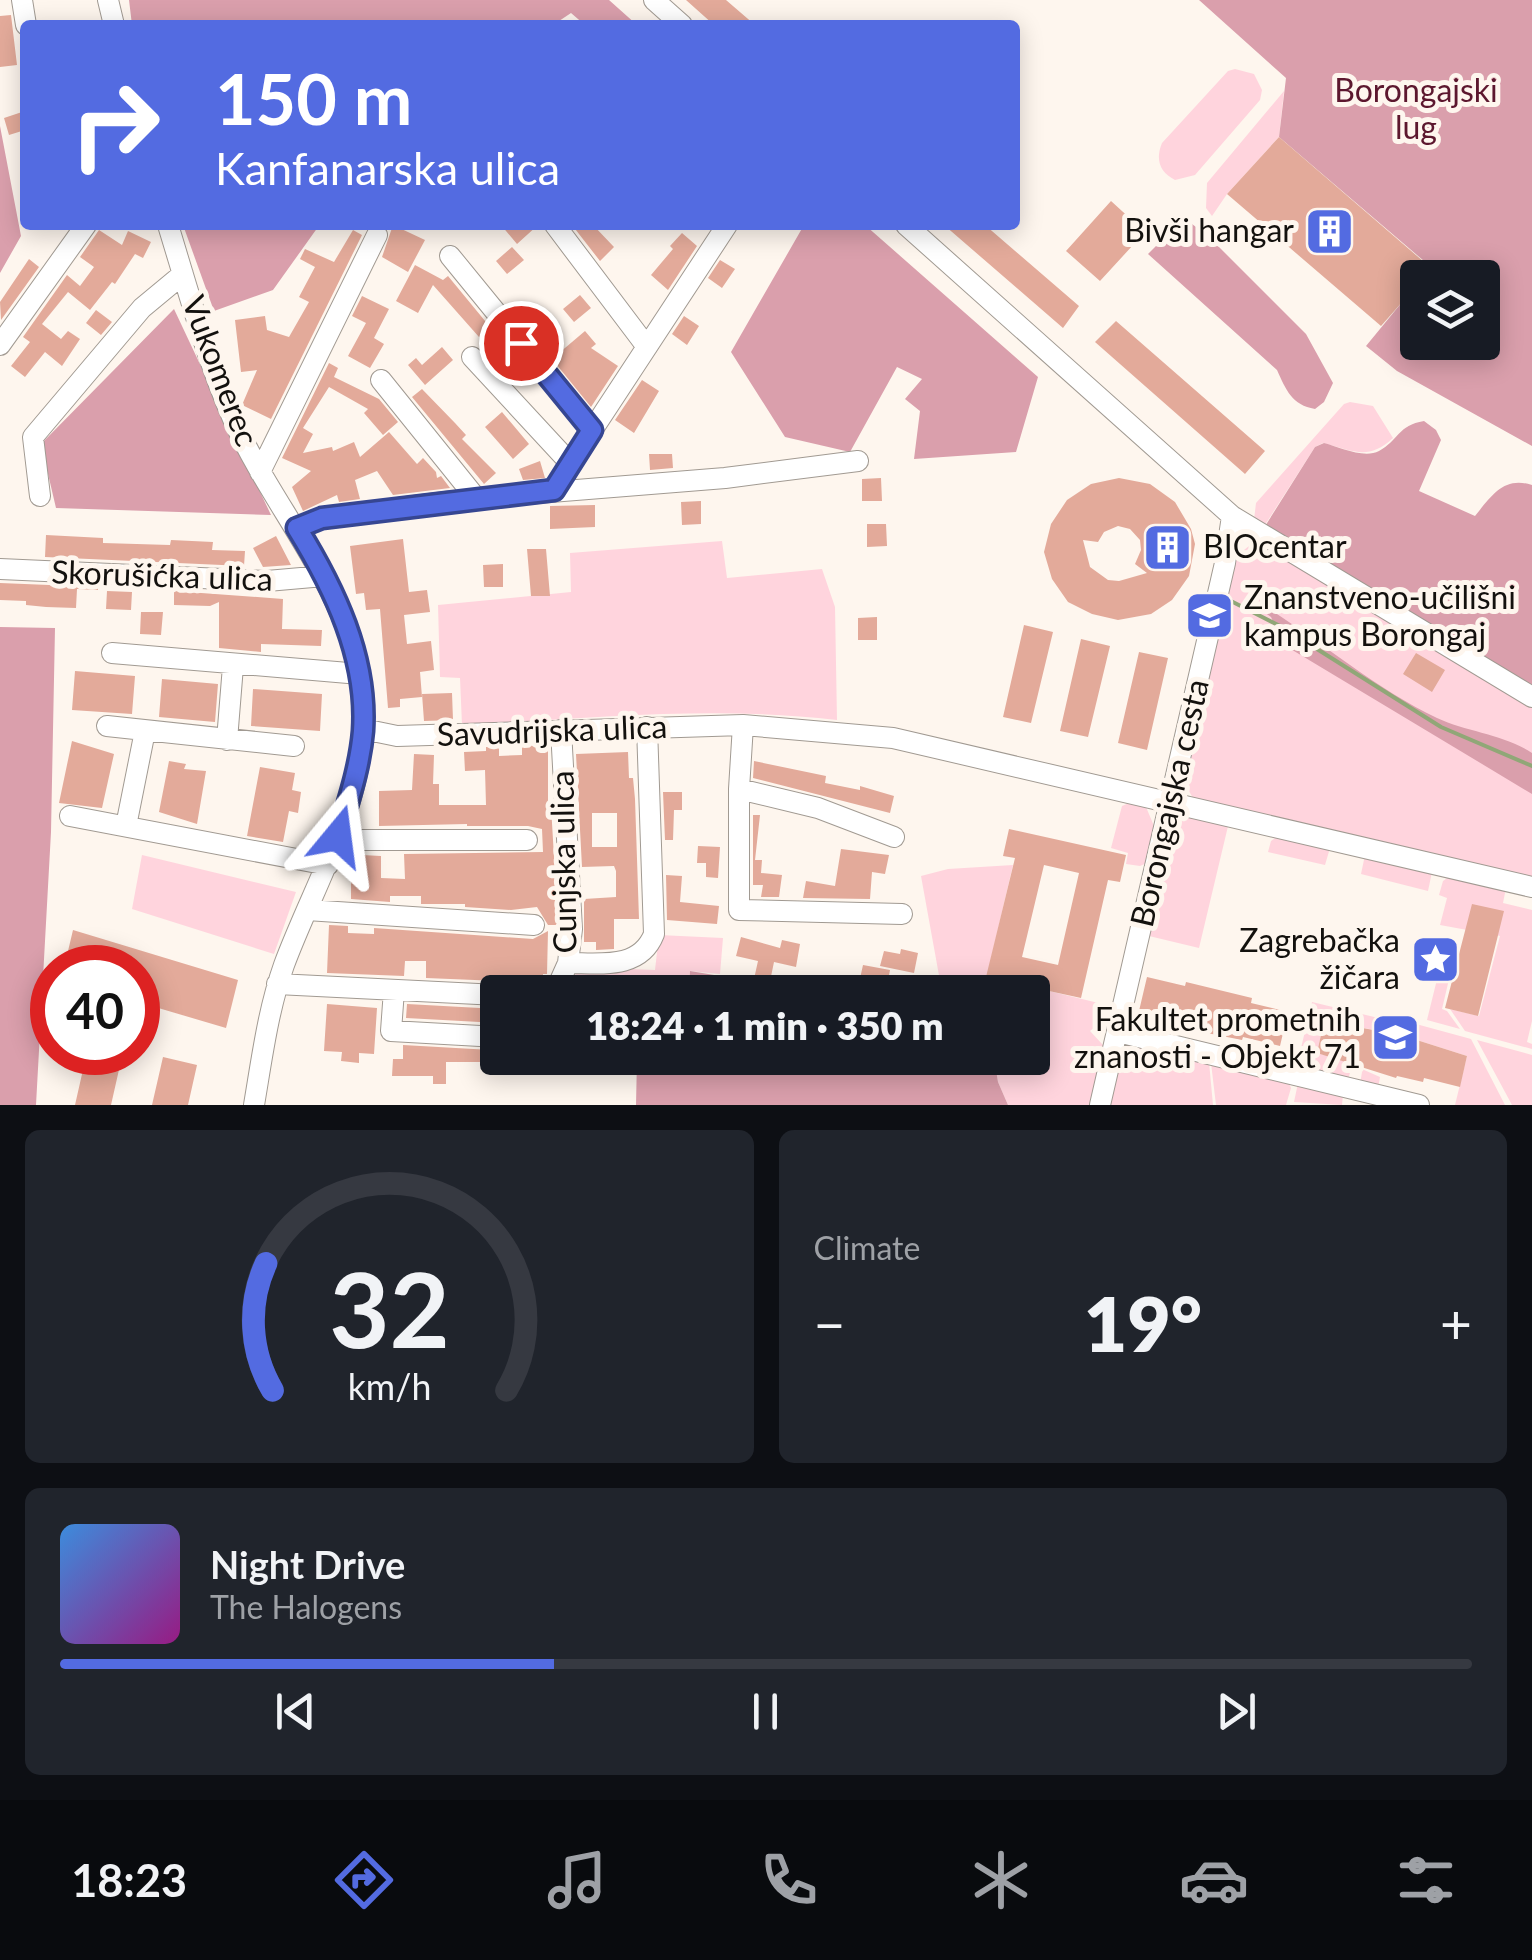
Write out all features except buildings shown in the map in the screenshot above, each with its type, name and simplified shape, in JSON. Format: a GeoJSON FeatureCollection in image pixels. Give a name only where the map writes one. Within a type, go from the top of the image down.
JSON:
{"type":"FeatureCollection","features":[{"type":"Feature","properties":{"kind":"street"},"geometry":{"type":"LineString","coordinates":[[654,0],[676,20]]}},
{"type":"Feature","properties":{"kind":"street"},"geometry":{"type":"LineString","coordinates":[[0,345],[82,230]]}},
{"type":"Feature","properties":{"kind":"street","name":"Vukomerec"},"geometry":{"type":"LineString","coordinates":[[170,230],[232,417],[260,472],[324,576],[346,625],[360,674],[363,730],[354,781],[328,865],[278,984],[254,1105]]}},
{"type":"Feature","properties":{"kind":"street"},"geometry":{"type":"LineString","coordinates":[[559,230],[647,347]]}},
{"type":"Feature","properties":{"kind":"street"},"geometry":{"type":"LineString","coordinates":[[554,490],[724,230]]}},
{"type":"Feature","properties":{"kind":"street"},"geometry":{"type":"LineString","coordinates":[[912,230],[1232,516],[1532,697]]}},
{"type":"Feature","properties":{"kind":"street"},"geometry":{"type":"LineString","coordinates":[[260,472],[377,235]]}},
{"type":"Feature","properties":{"kind":"street"},"geometry":{"type":"LineString","coordinates":[[450,256],[592,430]]}},
{"type":"Feature","properties":{"kind":"street"},"geometry":{"type":"LineString","coordinates":[[40,496],[33,437],[142,308],[183,274]]}},
{"type":"Feature","properties":{"kind":"street"},"geometry":{"type":"LineString","coordinates":[[472,357],[570,463]]}},
{"type":"Feature","properties":{"kind":"street"},"geometry":{"type":"LineString","coordinates":[[381,380],[476,498]]}},
{"type":"Feature","properties":{"kind":"street"},"geometry":{"type":"LineString","coordinates":[[297,528],[322,518],[476,498],[725,478],[858,461]]}},
{"type":"Feature","properties":{"kind":"street","name":"Borongajska cesta"},"geometry":{"type":"LineString","coordinates":[[1100,1105],[1225,563],[1232,516]]}},
{"type":"Feature","properties":{"kind":"street","name":"Skorušićka ulica"},"geometry":{"type":"LineString","coordinates":[[0,569],[267,581],[324,576]]}},
{"type":"Feature","properties":{"kind":"street"},"geometry":{"type":"LineString","coordinates":[[112,654],[360,674]]}},
{"type":"Feature","properties":{"kind":"street"},"geometry":{"type":"LineString","coordinates":[[226,740],[233,666]]}},
{"type":"Feature","properties":{"kind":"street"},"geometry":{"type":"LineString","coordinates":[[742,725],[739,910],[902,914]]}},
{"type":"Feature","properties":{"kind":"street","name":"Savudrijska ulica"},"geometry":{"type":"LineString","coordinates":[[363,730],[397,736],[742,725],[893,738],[1532,888]]}},
{"type":"Feature","properties":{"kind":"street"},"geometry":{"type":"LineString","coordinates":[[107,726],[294,746]]}},
{"type":"Feature","properties":{"kind":"street"},"geometry":{"type":"LineString","coordinates":[[568,963],[622,962],[644,950],[654,934],[647,727]]}},
{"type":"Feature","properties":{"kind":"street"},"geometry":{"type":"LineString","coordinates":[[126,826],[145,730]]}},
{"type":"Feature","properties":{"kind":"street","name":"Cunjska ulica"},"geometry":{"type":"LineString","coordinates":[[561,730],[572,929],[563,975]]}},
{"type":"Feature","properties":{"kind":"street"},"geometry":{"type":"LineString","coordinates":[[739,789],[818,808],[894,837]]}},
{"type":"Feature","properties":{"kind":"street"},"geometry":{"type":"LineString","coordinates":[[70,816],[328,865]]}},
{"type":"Feature","properties":{"kind":"street"},"geometry":{"type":"LineString","coordinates":[[338,836],[353,840],[527,840]]}},
{"type":"Feature","properties":{"kind":"street"},"geometry":{"type":"LineString","coordinates":[[307,910],[534,925]]}},
{"type":"Feature","properties":{"kind":"street"},"geometry":{"type":"LineString","coordinates":[[278,984],[480,995]]}},
{"type":"Feature","properties":{"kind":"street"},"geometry":{"type":"LineString","coordinates":[[394,990],[392,1031],[480,1036]]}},
{"type":"Feature","properties":{"kind":"street"},"geometry":{"type":"LineString","coordinates":[[1118,1032],[1419,1105]]}},
{"type":"Feature","properties":{"kind":"shaded area"},"geometry":{"type":"Polygon","coordinates":[[[1228,71],[1254,74],[1262,90],[1260,100],[1195,175],[1175,180],[1160,165],[1162,143],[1228,71]]]}},
{"type":"Feature","properties":{"kind":"shaded area"},"geometry":{"type":"Polygon","coordinates":[[[1284,91],[1279,137],[1212,216],[1206,208],[1207,183],[1284,91]]]}},
{"type":"Feature","properties":{"kind":"shaded area"},"geometry":{"type":"Polygon","coordinates":[[[1344,404],[1373,406],[1393,438],[1368,452],[1323,443],[1315,447],[1261,531],[1254,520],[1256,503],[1344,404]]]}},
{"type":"Feature","properties":{"kind":"shaded area"},"geometry":{"type":"Polygon","coordinates":[[[722,541],[727,578],[822,569],[835,607],[837,720],[697,713],[462,725],[460,678],[440,677],[438,605],[571,592],[570,553],[722,541]]]}},
{"type":"Feature","properties":{"kind":"shaded area"},"geometry":{"type":"Polygon","coordinates":[[[1261,545],[1532,703],[1532,881],[1193,798],[1183,781],[1234,558],[1249,546],[1261,545]]]}},
{"type":"Feature","properties":{"kind":"shaded area"},"geometry":{"type":"Polygon","coordinates":[[[1129,803],[1146,807],[1154,826],[1147,863],[1140,866],[1126,864],[1128,853],[1111,848],[1122,806],[1129,803]]]}},
{"type":"Feature","properties":{"kind":"shaded area"},"geometry":{"type":"Polygon","coordinates":[[[1192,814],[1229,822],[1199,948],[1149,936],[1171,827],[1192,814]]]}},
{"type":"Feature","properties":{"kind":"shaded area"},"geometry":{"type":"Polygon","coordinates":[[[1278,836],[1330,848],[1325,865],[1268,852],[1271,841],[1278,836]]]}},
{"type":"Feature","properties":{"kind":"shaded area"},"geometry":{"type":"Polygon","coordinates":[[[142,855],[296,892],[274,954],[132,909],[142,855]]]}},
{"type":"Feature","properties":{"kind":"shaded area"},"geometry":{"type":"Polygon","coordinates":[[[1365,855],[1432,872],[1428,891],[1361,874],[1365,855]]]}},
{"type":"Feature","properties":{"kind":"shaded area"},"geometry":{"type":"Polygon","coordinates":[[[1013,865],[987,975],[939,975],[921,876],[948,869],[1013,865]]]}},
{"type":"Feature","properties":{"kind":"shaded area"},"geometry":{"type":"Polygon","coordinates":[[[1450,876],[1506,888],[1503,903],[1532,910],[1532,1021],[1527,1042],[1532,1049],[1465,1031],[1450,1009],[1479,1016],[1500,936],[1440,925],[1447,898],[1439,895],[1443,881],[1450,876]]]}},
{"type":"Feature","properties":{"kind":"shaded area"},"geometry":{"type":"Polygon","coordinates":[[[659,935],[723,938],[720,974],[690,971],[690,975],[575,975],[577,967],[655,970],[659,935]]]}},
{"type":"Feature","properties":{"kind":"shaded area"},"geometry":{"type":"Polygon","coordinates":[[[1443,955],[1454,958],[1442,1009],[1460,1029],[1427,1020],[1443,955]]]}},
{"type":"Feature","properties":{"kind":"shaded area"},"geometry":{"type":"Polygon","coordinates":[[[1050,991],[1115,1007],[1090,1031],[1103,1045],[1104,1054],[1093,1105],[1008,1105],[997,1075],[1050,1075],[1050,991]]]}},
{"type":"Feature","properties":{"kind":"shaded area"},"geometry":{"type":"Polygon","coordinates":[[[1312,1002],[1395,1022],[1392,1033],[1324,1021],[1317,1053],[1356,1063],[1355,1066],[1380,1077],[1378,1088],[1360,1084],[1362,1072],[1351,1069],[1348,1080],[1296,1069],[1312,1002]]]}},
{"type":"Feature","properties":{"kind":"shaded area"},"geometry":{"type":"Polygon","coordinates":[[[1403,1024],[1471,1039],[1505,1105],[1455,1105],[1467,1056],[1401,1035],[1403,1024]]]}},
{"type":"Feature","properties":{"kind":"shaded area"},"geometry":{"type":"Polygon","coordinates":[[[1477,1040],[1532,1055],[1532,1105],[1512,1105],[1477,1040]]]}},
{"type":"Feature","properties":{"kind":"shaded area"},"geometry":{"type":"Polygon","coordinates":[[[1129,1045],[1209,1062],[1213,1105],[1107,1105],[1120,1050],[1129,1045]]]}},
{"type":"Feature","properties":{"kind":"shaded area"},"geometry":{"type":"Polygon","coordinates":[[[1211,1063],[1288,1081],[1291,1088],[1286,1105],[1216,1105],[1211,1063]]]}},
{"type":"Feature","properties":{"kind":"shaded area"},"geometry":{"type":"Polygon","coordinates":[[[1298,1083],[1343,1094],[1342,1105],[1294,1102],[1298,1083]]]}},
{"type":"Feature","properties":{"kind":"green space"},"geometry":{"type":"Polygon","coordinates":[[[129,0],[609,0],[631,20],[579,20],[571,13],[560,20],[131,20],[129,0]]]}},
{"type":"Feature","properties":{"kind":"green space","name":"Borongajski lug"},"geometry":{"type":"Polygon","coordinates":[[[1199,0],[1532,0],[1532,446],[1397,371],[1366,346],[1400,305],[1400,360],[1500,360],[1500,260],[1423,260],[1279,137],[1286,78],[1199,0]]]}},
{"type":"Feature","properties":{"kind":"green space"},"geometry":{"type":"Polygon","coordinates":[[[0,126],[21,236],[0,273],[0,126]]]}},
{"type":"Feature","properties":{"kind":"green space"},"geometry":{"type":"Polygon","coordinates":[[[1184,218],[1208,236],[1306,334],[1333,383],[1324,402],[1315,409],[1295,400],[1277,370],[1148,254],[1184,218]]]}},
{"type":"Feature","properties":{"kind":"green space"},"geometry":{"type":"Polygon","coordinates":[[[185,230],[316,230],[273,290],[214,311],[185,230]]]}},
{"type":"Feature","properties":{"kind":"green space"},"geometry":{"type":"Polygon","coordinates":[[[801,230],[871,230],[1038,377],[1016,452],[914,459],[920,411],[905,399],[922,379],[897,367],[850,452],[785,437],[731,352],[801,230]]]}},
{"type":"Feature","properties":{"kind":"green space"},"geometry":{"type":"Polygon","coordinates":[[[174,309],[271,515],[56,508],[41,444],[174,309]]]}},
{"type":"Feature","properties":{"kind":"green space"},"geometry":{"type":"Polygon","coordinates":[[[1424,421],[1441,440],[1419,491],[1475,516],[1506,485],[1532,485],[1532,691],[1262,531],[1315,447],[1324,443],[1352,452],[1373,453],[1409,426],[1424,421]]]}},
{"type":"Feature","properties":{"kind":"green space"},"geometry":{"type":"Polygon","coordinates":[[[1246,599],[1276,613],[1413,706],[1532,753],[1532,794],[1265,637],[1266,632],[1276,628],[1271,617],[1246,599]]]}},
{"type":"Feature","properties":{"kind":"green space"},"geometry":{"type":"Polygon","coordinates":[[[0,627],[55,628],[45,945],[30,945],[30,1075],[38,1075],[36,1105],[0,1105],[0,627]]]}},
{"type":"Feature","properties":{"kind":"green space"},"geometry":{"type":"Polygon","coordinates":[[[637,1075],[997,1075],[1008,1105],[636,1105],[637,1075]]]}},
{"type":"Feature","properties":{"kind":"waterway"},"geometry":{"type":"LineString","coordinates":[[1225,598],[1282,627],[1441,727],[1532,766]]}},
{"type":"Feature","properties":{"kind":"place","name":"Bivši hangar"},"geometry":{"type":"Point","coordinates":[1329,231]}},
{"type":"Feature","properties":{"kind":"place","name":"BIOcentar"},"geometry":{"type":"Point","coordinates":[1168,547]}},
{"type":"Feature","properties":{"kind":"place","name":"Znanstveno-učilišni kampus Borongaj"},"geometry":{"type":"Point","coordinates":[1209,616]}},
{"type":"Feature","properties":{"kind":"place","name":"Zagrebačka žičara"},"geometry":{"type":"Point","coordinates":[1435,959]}},
{"type":"Feature","properties":{"kind":"place","name":"Fakultet prometnih znanosti - Objekt 71"},"geometry":{"type":"Point","coordinates":[1396,1038]}},
{"type":"Feature","properties":{"kind":"route"},"geometry":{"type":"LineString","coordinates":[[338,836],[360,756],[360,674],[346,625],[297,528],[322,518],[554,490],[592,430],[521,343]]}}]}
